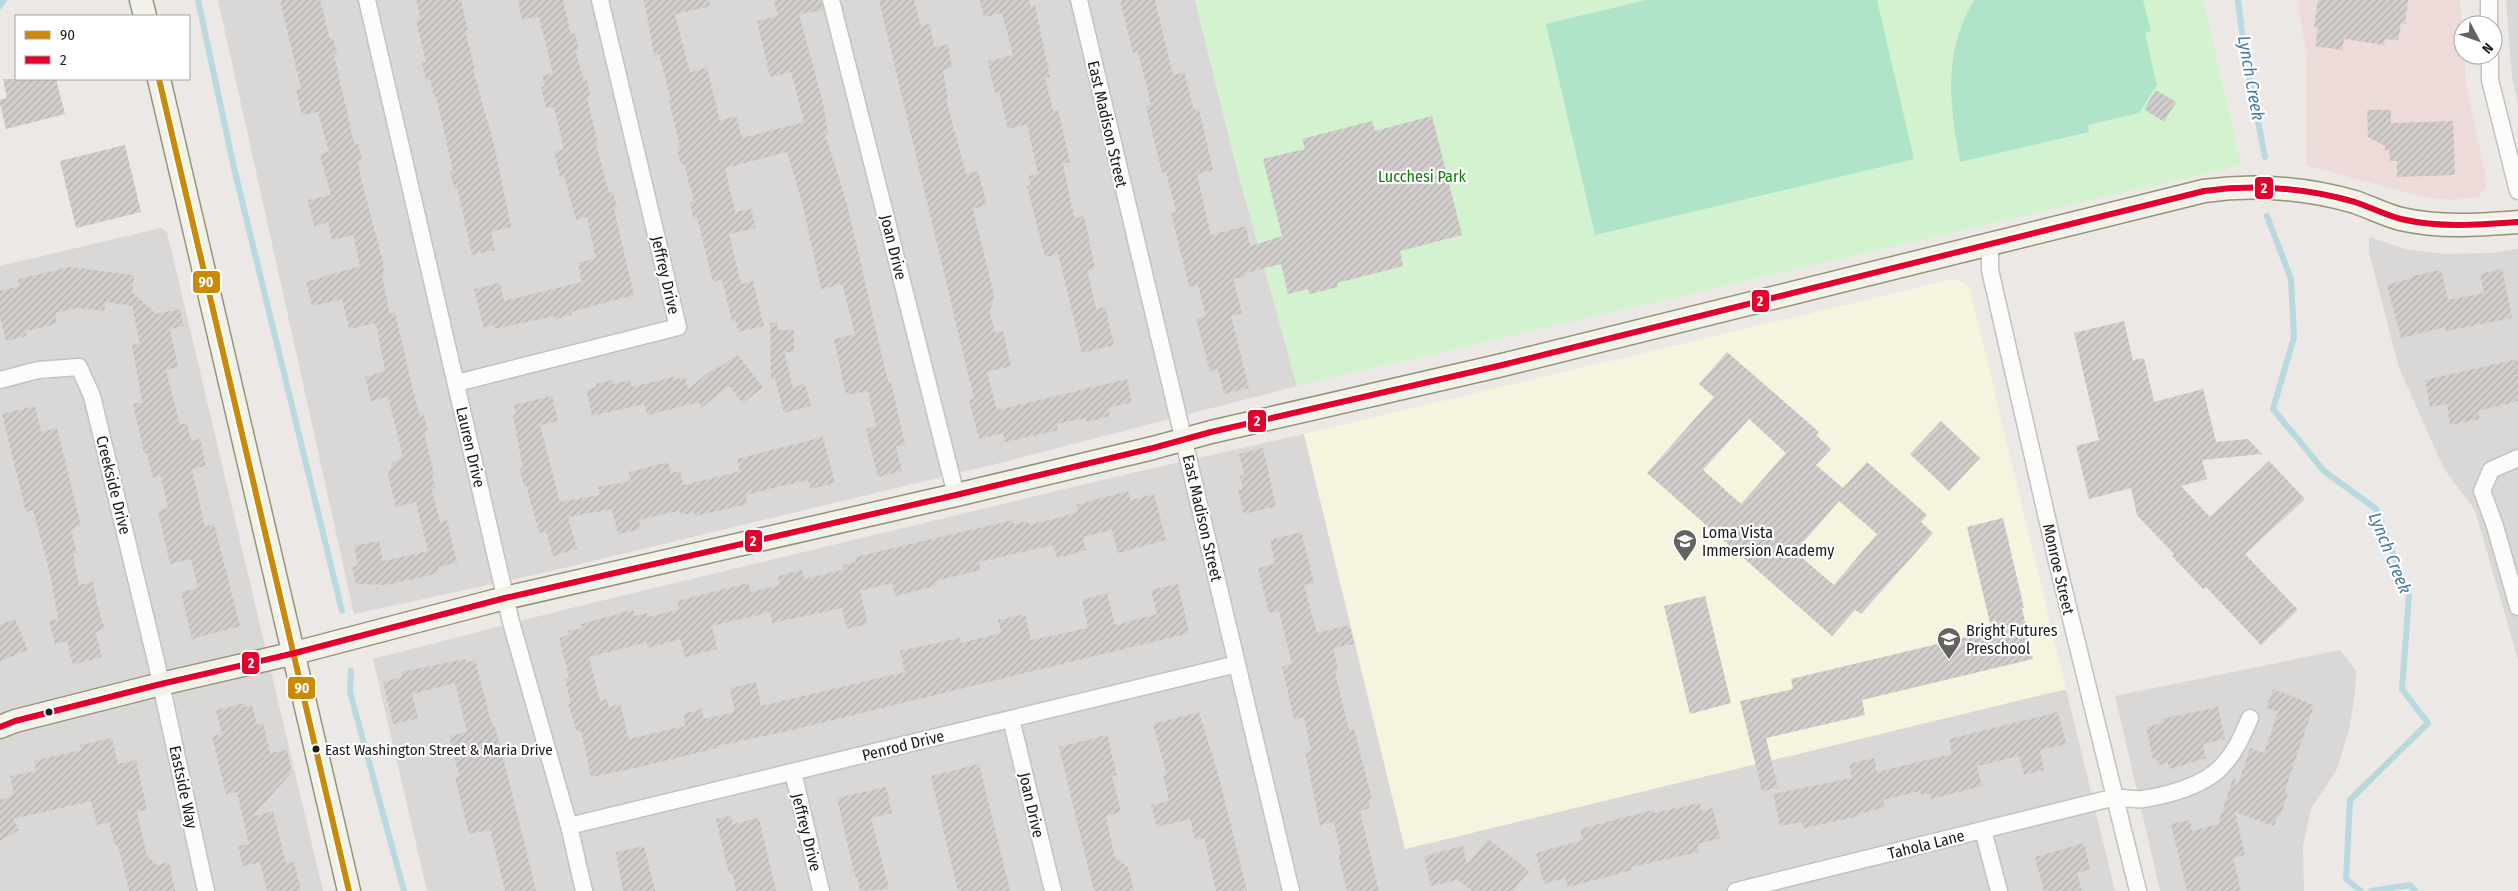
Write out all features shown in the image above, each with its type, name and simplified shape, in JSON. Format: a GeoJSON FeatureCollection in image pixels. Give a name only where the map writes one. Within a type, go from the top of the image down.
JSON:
{"type":"FeatureCollection","features":[{"type":"Feature","properties":{"kind":"street"},"geometry":{"type":"LineString","coordinates":[[141,0],[145,15]]}},
{"type":"Feature","properties":{"kind":"street","name":"Lauren Drive"},"geometry":{"type":"LineString","coordinates":[[367,0],[505,598],[569,826],[584,891]]}},
{"type":"Feature","properties":{"kind":"street","name":"Jeffrey Drive"},"geometry":{"type":"LineString","coordinates":[[456,383],[678,327],[600,0]]}},
{"type":"Feature","properties":{"kind":"street","name":"Joan Drive"},"geometry":{"type":"LineString","coordinates":[[831,0],[956,495]]}},
{"type":"Feature","properties":{"kind":"street","name":"East Madison Street"},"geometry":{"type":"LineString","coordinates":[[1079,0],[1291,891]]}},
{"type":"Feature","properties":{"kind":"street"},"geometry":{"type":"LineString","coordinates":[[2488,0],[2489,15]]}},
{"type":"Feature","properties":{"kind":"street"},"geometry":{"type":"LineString","coordinates":[[2490,65],[2490,80],[2518,191]]}},
{"type":"Feature","properties":{"kind":"street"},"geometry":{"type":"LineString","coordinates":[[159,80],[349,891]]}},
{"type":"Feature","properties":{"kind":"street"},"geometry":{"type":"LineString","coordinates":[[0,727],[14,721],[161,684],[295,654],[505,598],[956,495],[1489,369],[2204,191],[2233,187],[2299,189],[2355,202],[2400,219],[2453,227],[2518,222]]}},
{"type":"Feature","properties":{"kind":"street","name":"Monroe Street"},"geometry":{"type":"LineString","coordinates":[[1990,244],[1990,270],[2058,566],[2138,891]]}},
{"type":"Feature","properties":{"kind":"street","name":"Creekside Drive"},"geometry":{"type":"LineString","coordinates":[[0,380],[38,370],[79,367],[92,396],[161,684]]}},
{"type":"Feature","properties":{"kind":"street"},"geometry":{"type":"LineString","coordinates":[[2518,458],[2491,470],[2482,491],[2495,526],[2518,607]]}},
{"type":"Feature","properties":{"kind":"street","name":"Penrod Drive"},"geometry":{"type":"LineString","coordinates":[[569,826],[1237,664]]}},
{"type":"Feature","properties":{"kind":"street","name":"Eastside Way"},"geometry":{"type":"LineString","coordinates":[[161,684],[206,891]]}},
{"type":"Feature","properties":{"kind":"street","name":"Tahola Lane"},"geometry":{"type":"LineString","coordinates":[[1736,891],[1765,888],[2116,797],[2142,799],[2198,783],[2222,766],[2239,743],[2250,718]]}},
{"type":"Feature","properties":{"kind":"street","name":"Joan Drive"},"geometry":{"type":"LineString","coordinates":[[1011,719],[1052,891]]}},
{"type":"Feature","properties":{"kind":"street","name":"Jeffrey Drive"},"geometry":{"type":"LineString","coordinates":[[793,772],[821,891]]}},
{"type":"Feature","properties":{"kind":"street"},"geometry":{"type":"LineString","coordinates":[[1983,830],[1999,891]]}},
{"type":"Feature","properties":{"kind":"shaded area"},"geometry":{"type":"Polygon","coordinates":[[[218,0],[1195,0],[1237,169],[1297,386],[1000,463],[543,573],[354,614],[218,0]]]}},
{"type":"Feature","properties":{"kind":"shaded area"},"geometry":{"type":"Polygon","coordinates":[[[2297,0],[2460,0],[2461,15],[2453,15],[2453,65],[2465,65],[2466,82],[2487,186],[2478,197],[2454,200],[2422,197],[2306,165],[2306,51],[2297,0]]]}},
{"type":"Feature","properties":{"kind":"shaded area"},"geometry":{"type":"Polygon","coordinates":[[[2506,0],[2518,0],[2518,104],[2512,77],[2506,0]]]}},
{"type":"Feature","properties":{"kind":"shaded area"},"geometry":{"type":"Polygon","coordinates":[[[161,228],[167,232],[323,891],[0,891],[0,266],[161,228]]]}},
{"type":"Feature","properties":{"kind":"shaded area"},"geometry":{"type":"Polygon","coordinates":[[[2369,237],[2406,249],[2444,254],[2490,253],[2518,249],[2518,660],[2475,510],[2444,469],[2399,368],[2369,252],[2369,237]]]}},
{"type":"Feature","properties":{"kind":"shaded area","name":"Loma Vista Immersion Academy"},"geometry":{"type":"Polygon","coordinates":[[[1954,279],[1966,283],[1970,290],[2066,689],[1405,849],[1304,434],[1954,279]]]}},
{"type":"Feature","properties":{"kind":"shaded area"},"geometry":{"type":"Polygon","coordinates":[[[1304,434],[1405,849],[2066,689],[2115,891],[427,891],[373,659],[563,610],[1119,476],[1304,434]]]}},
{"type":"Feature","properties":{"kind":"shaded area"},"geometry":{"type":"Polygon","coordinates":[[[2340,650],[2356,671],[2355,693],[2349,730],[2337,769],[2311,809],[2303,846],[2304,891],[2160,891],[2115,696],[2340,650]]]}},
{"type":"Feature","properties":{"kind":"green space","name":"Lucchesi Park"},"geometry":{"type":"Polygon","coordinates":[[[1195,0],[2203,0],[2241,165],[1297,386],[1237,169],[1195,0]]]}},
{"type":"Feature","properties":{"kind":"green space"},"geometry":{"type":"Polygon","coordinates":[[[1646,0],[1877,0],[1914,159],[1595,235],[1546,24],[1646,0]]]}},
{"type":"Feature","properties":{"kind":"green space"},"geometry":{"type":"Polygon","coordinates":[[[1974,0],[2143,0],[2151,31],[2145,33],[2157,85],[2139,113],[2088,125],[2089,132],[1960,162],[1953,120],[1951,80],[1957,40],[1974,0]]]}},
{"type":"Feature","properties":{"kind":"building"},"geometry":{"type":"Polygon","coordinates":[[[280,0],[320,0],[330,39],[333,38],[337,54],[334,55],[352,134],[355,145],[358,144],[362,160],[358,161],[361,179],[383,262],[384,275],[382,276],[390,314],[395,312],[415,399],[420,416],[424,415],[428,431],[424,432],[434,474],[432,475],[435,488],[432,489],[440,522],[447,520],[457,563],[438,567],[439,573],[386,585],[356,584],[352,567],[358,565],[354,546],[379,541],[383,561],[428,551],[416,502],[396,507],[388,475],[393,462],[403,457],[388,397],[371,401],[365,377],[385,371],[376,323],[349,329],[342,299],[312,306],[306,282],[360,266],[353,235],[332,240],[328,222],[314,226],[308,200],[331,195],[320,154],[329,152],[318,112],[302,115],[296,90],[301,89],[280,0]]]}},
{"type":"Feature","properties":{"kind":"building"},"geometry":{"type":"Polygon","coordinates":[[[416,0],[461,0],[468,31],[465,31],[475,69],[473,69],[495,149],[511,227],[491,232],[495,250],[472,255],[457,187],[454,188],[450,172],[453,171],[436,96],[434,97],[430,79],[426,80],[422,63],[426,62],[416,21],[421,19],[416,0]]]}},
{"type":"Feature","properties":{"kind":"building"},"geometry":{"type":"Polygon","coordinates":[[[518,0],[563,0],[571,34],[575,33],[579,50],[575,50],[584,81],[587,80],[590,96],[587,97],[598,144],[596,145],[609,193],[613,192],[617,208],[614,209],[634,295],[571,312],[572,315],[556,319],[555,316],[494,329],[493,325],[484,328],[474,289],[500,283],[504,301],[582,282],[578,263],[596,258],[587,217],[576,220],[564,176],[560,177],[554,152],[564,149],[554,107],[546,108],[541,87],[545,86],[542,76],[553,73],[539,17],[522,19],[518,0]]]}},
{"type":"Feature","properties":{"kind":"building"},"geometry":{"type":"Polygon","coordinates":[[[644,0],[709,0],[710,6],[675,14],[690,72],[707,68],[720,121],[736,116],[742,138],[804,122],[791,72],[770,77],[757,21],[778,16],[774,0],[821,0],[823,10],[799,14],[822,99],[828,133],[825,134],[847,204],[888,382],[891,382],[905,445],[896,447],[902,471],[878,477],[866,429],[876,426],[868,391],[846,395],[834,339],[855,334],[842,284],[821,289],[802,202],[787,152],[725,168],[735,212],[751,209],[756,228],[729,234],[741,284],[753,281],[764,326],[738,332],[736,321],[732,321],[722,279],[713,282],[697,217],[693,218],[690,202],[694,201],[684,164],[681,165],[677,149],[680,148],[669,100],[671,100],[659,54],[654,56],[644,0]]]}},
{"type":"Feature","properties":{"kind":"building"},"geometry":{"type":"Polygon","coordinates":[[[879,0],[914,0],[921,26],[929,24],[935,47],[948,44],[952,67],[943,70],[948,98],[946,99],[966,174],[978,171],[987,205],[973,209],[994,295],[990,313],[995,332],[1003,331],[1011,366],[987,372],[997,410],[1127,379],[1132,402],[1108,408],[1110,416],[1087,422],[1086,418],[1056,424],[1058,430],[1005,442],[1003,433],[979,439],[969,400],[974,399],[879,0]]]}},
{"type":"Feature","properties":{"kind":"building"},"geometry":{"type":"Polygon","coordinates":[[[980,0],[1030,0],[1030,7],[1035,5],[1050,77],[1045,78],[1053,111],[1058,110],[1070,162],[1063,164],[1071,203],[1075,218],[1084,216],[1095,268],[1087,270],[1096,309],[1105,307],[1114,345],[1082,353],[1058,254],[1045,257],[1027,186],[1031,185],[1028,176],[1038,174],[1027,124],[1008,129],[999,92],[995,93],[988,61],[1013,55],[1002,13],[984,17],[980,0]]]}},
{"type":"Feature","properties":{"kind":"building"},"geometry":{"type":"Polygon","coordinates":[[[1120,0],[1155,0],[1173,75],[1184,72],[1194,110],[1199,109],[1213,170],[1197,174],[1211,235],[1246,226],[1250,246],[1282,236],[1263,159],[1305,149],[1302,139],[1372,121],[1375,131],[1432,116],[1462,235],[1400,251],[1403,266],[1337,283],[1338,287],[1310,294],[1308,289],[1288,294],[1281,264],[1245,273],[1245,277],[1233,279],[1242,313],[1231,316],[1249,388],[1224,394],[1218,369],[1210,371],[1196,319],[1206,317],[1198,285],[1189,287],[1171,213],[1176,212],[1166,172],[1162,173],[1146,107],[1151,105],[1148,92],[1138,52],[1133,53],[1120,0]]]}},
{"type":"Feature","properties":{"kind":"building"},"geometry":{"type":"Polygon","coordinates":[[[2318,0],[2408,0],[2405,24],[2401,23],[2398,40],[2385,39],[2384,45],[2344,39],[2342,50],[2315,46],[2318,28],[2314,27],[2318,0]]]}},
{"type":"Feature","properties":{"kind":"building"},"geometry":{"type":"Polygon","coordinates":[[[3,79],[56,80],[65,114],[6,129],[0,100],[7,98],[3,79]]]}},
{"type":"Feature","properties":{"kind":"building"},"geometry":{"type":"Polygon","coordinates":[[[2156,90],[2176,102],[2164,122],[2144,109],[2156,90]]]}},
{"type":"Feature","properties":{"kind":"building"},"geometry":{"type":"Polygon","coordinates":[[[2367,110],[2391,110],[2391,123],[2453,121],[2455,175],[2397,177],[2397,161],[2390,161],[2389,150],[2385,150],[2385,146],[2368,137],[2367,110]]]}},
{"type":"Feature","properties":{"kind":"building"},"geometry":{"type":"Polygon","coordinates":[[[125,145],[141,212],[76,228],[60,161],[125,145]]]}},
{"type":"Feature","properties":{"kind":"building"},"geometry":{"type":"Polygon","coordinates":[[[70,267],[134,275],[132,292],[156,314],[180,309],[184,326],[170,329],[178,367],[166,370],[180,425],[187,423],[191,441],[200,439],[206,466],[192,469],[205,527],[214,524],[240,626],[192,639],[181,592],[198,588],[191,559],[170,564],[158,511],[168,508],[161,476],[153,478],[147,453],[144,453],[133,404],[142,402],[132,345],[140,344],[132,306],[106,302],[104,311],[78,308],[55,313],[57,324],[25,331],[27,336],[6,341],[0,317],[0,291],[20,286],[18,279],[70,267]]]}},
{"type":"Feature","properties":{"kind":"building"},"geometry":{"type":"Polygon","coordinates":[[[2502,269],[2512,318],[2446,331],[2445,327],[2401,338],[2387,285],[2412,278],[2412,276],[2441,270],[2448,300],[2484,293],[2480,274],[2502,269]]]}},
{"type":"Feature","properties":{"kind":"building"},"geometry":{"type":"Polygon","coordinates":[[[2124,321],[2133,360],[2144,358],[2154,402],[2203,389],[2216,442],[2248,439],[2262,454],[2202,460],[2207,479],[2181,486],[2210,517],[2269,461],[2305,499],[2245,554],[2298,610],[2261,645],[2206,587],[2203,589],[2172,556],[2174,554],[2137,515],[2131,488],[2089,499],[2076,446],[2099,440],[2074,333],[2124,321]]]}},
{"type":"Feature","properties":{"kind":"building"},"geometry":{"type":"Polygon","coordinates":[[[776,322],[779,330],[794,330],[794,352],[784,352],[793,387],[805,384],[811,406],[784,413],[775,378],[771,380],[770,323],[776,322]]]}},
{"type":"Feature","properties":{"kind":"building"},"geometry":{"type":"Polygon","coordinates":[[[1727,352],[1819,432],[1816,435],[1831,449],[1816,465],[1843,488],[1867,462],[1927,515],[1921,522],[1933,533],[1861,614],[1855,610],[1832,636],[1647,473],[1714,397],[1699,384],[1727,352]],[[1749,419],[1703,470],[1741,504],[1786,453],[1749,419]],[[1839,501],[1795,552],[1834,585],[1877,534],[1839,501]]]}},
{"type":"Feature","properties":{"kind":"building"},"geometry":{"type":"Polygon","coordinates":[[[737,354],[763,387],[743,403],[729,386],[701,408],[699,402],[647,415],[644,404],[592,416],[586,390],[596,387],[596,384],[612,380],[613,384],[630,380],[632,387],[673,377],[674,380],[685,377],[688,389],[718,365],[720,367],[737,354]]]}},
{"type":"Feature","properties":{"kind":"building"},"geometry":{"type":"Polygon","coordinates":[[[2518,359],[2518,401],[2478,411],[2480,419],[2450,425],[2447,404],[2430,407],[2425,380],[2518,359]]]}},
{"type":"Feature","properties":{"kind":"building"},"geometry":{"type":"Polygon","coordinates":[[[552,396],[558,421],[540,425],[560,502],[600,495],[598,487],[631,481],[629,472],[668,462],[671,473],[680,471],[683,485],[717,477],[740,471],[737,459],[823,437],[835,483],[811,489],[808,480],[777,487],[746,495],[748,504],[695,516],[694,512],[681,515],[680,511],[669,513],[639,520],[641,529],[618,534],[612,509],[568,517],[577,549],[553,556],[546,531],[539,533],[526,485],[524,486],[520,469],[523,468],[513,415],[516,414],[514,405],[552,396]]]}},
{"type":"Feature","properties":{"kind":"building"},"geometry":{"type":"Polygon","coordinates":[[[35,406],[41,432],[57,428],[81,526],[71,529],[77,553],[73,554],[79,585],[93,582],[98,608],[105,629],[95,632],[102,657],[73,665],[67,641],[55,644],[49,621],[58,619],[50,574],[33,510],[26,512],[2,414],[35,406]]]}},
{"type":"Feature","properties":{"kind":"building"},"geometry":{"type":"Polygon","coordinates":[[[1941,421],[1980,458],[1949,491],[1910,454],[1941,421]]]}},
{"type":"Feature","properties":{"kind":"building"},"geometry":{"type":"Polygon","coordinates":[[[1263,448],[1276,506],[1244,514],[1238,490],[1243,489],[1240,476],[1244,475],[1239,454],[1263,448]]]}},
{"type":"Feature","properties":{"kind":"building"},"geometry":{"type":"Polygon","coordinates":[[[1128,491],[1131,500],[1154,494],[1166,540],[1118,553],[1112,530],[1083,537],[1086,550],[1057,558],[1053,545],[979,562],[981,570],[935,581],[936,586],[895,596],[892,583],[860,591],[868,624],[847,629],[842,608],[772,623],[770,612],[712,626],[717,649],[685,657],[680,639],[648,648],[647,642],[589,657],[600,701],[607,699],[609,707],[620,704],[629,739],[685,726],[684,714],[702,709],[704,719],[735,712],[730,688],[756,682],[761,706],[905,672],[900,651],[960,638],[961,643],[1001,633],[998,620],[1025,614],[1031,640],[1088,628],[1082,600],[1107,593],[1115,625],[1157,614],[1151,590],[1178,584],[1189,633],[792,730],[717,746],[717,748],[635,768],[591,777],[581,731],[577,732],[568,704],[571,704],[565,679],[569,678],[559,638],[569,635],[568,631],[582,628],[581,624],[633,610],[635,616],[648,613],[649,617],[679,609],[677,601],[748,583],[751,592],[780,585],[778,576],[802,570],[804,579],[844,569],[843,565],[856,562],[855,557],[1013,520],[1014,524],[1028,521],[1029,524],[1054,519],[1078,512],[1076,505],[1128,491]]]}},
{"type":"Feature","properties":{"kind":"building"},"geometry":{"type":"Polygon","coordinates":[[[2003,518],[2024,608],[2022,608],[2033,659],[1862,700],[1865,715],[1766,738],[1778,788],[1762,791],[1740,701],[1793,689],[1791,679],[1992,631],[1967,527],[2003,518]]]}},
{"type":"Feature","properties":{"kind":"building"},"geometry":{"type":"Polygon","coordinates":[[[1301,532],[1314,583],[1304,585],[1317,633],[1350,625],[1354,644],[1333,648],[1338,669],[1335,672],[1349,730],[1354,729],[1372,799],[1368,800],[1370,808],[1360,811],[1379,891],[1347,891],[1338,855],[1341,855],[1334,822],[1320,825],[1305,752],[1311,751],[1304,717],[1294,719],[1282,667],[1292,664],[1279,611],[1269,613],[1258,568],[1275,564],[1270,540],[1301,532]]]}},
{"type":"Feature","properties":{"kind":"building"},"geometry":{"type":"Polygon","coordinates":[[[1705,596],[1731,703],[1690,714],[1664,606],[1705,596]]]}},
{"type":"Feature","properties":{"kind":"building"},"geometry":{"type":"Polygon","coordinates":[[[15,619],[28,650],[0,661],[0,625],[15,619]]]}},
{"type":"Feature","properties":{"kind":"building"},"geometry":{"type":"Polygon","coordinates":[[[465,659],[466,663],[475,660],[492,725],[494,725],[500,744],[536,891],[505,891],[490,830],[469,834],[455,777],[459,776],[449,736],[467,732],[455,683],[412,694],[418,718],[393,724],[383,682],[402,677],[401,672],[465,659]]]}},
{"type":"Feature","properties":{"kind":"building"},"geometry":{"type":"Polygon","coordinates":[[[2273,689],[2314,705],[2288,781],[2285,792],[2288,793],[2280,816],[2278,815],[2274,826],[2235,812],[2245,855],[2233,858],[2241,891],[2187,891],[2171,824],[2190,820],[2192,831],[2218,824],[2234,775],[2237,787],[2250,748],[2264,753],[2278,712],[2266,708],[2273,689]]]}},
{"type":"Feature","properties":{"kind":"building"},"geometry":{"type":"Polygon","coordinates":[[[245,703],[245,707],[252,705],[257,725],[263,723],[270,753],[287,750],[292,772],[252,817],[273,811],[286,864],[294,862],[301,891],[267,891],[260,862],[243,866],[238,846],[249,844],[237,792],[226,794],[212,736],[222,734],[216,710],[245,703]]]}},
{"type":"Feature","properties":{"kind":"building"},"geometry":{"type":"Polygon","coordinates":[[[2218,707],[2225,739],[2203,744],[2206,758],[2170,769],[2168,763],[2158,765],[2156,758],[2153,759],[2146,727],[2163,723],[2162,719],[2218,707]]]}},
{"type":"Feature","properties":{"kind":"building"},"geometry":{"type":"Polygon","coordinates":[[[1199,712],[1220,781],[1247,891],[1216,891],[1204,838],[1195,840],[1190,819],[1157,827],[1151,805],[1168,801],[1163,776],[1167,775],[1153,724],[1199,712]]]}},
{"type":"Feature","properties":{"kind":"building"},"geometry":{"type":"Polygon","coordinates":[[[2058,712],[2066,744],[2040,750],[2044,770],[2024,775],[2019,756],[1977,766],[1982,786],[1931,799],[1929,793],[1921,795],[1920,791],[1883,800],[1885,807],[1858,814],[1859,816],[1804,828],[1802,822],[1780,826],[1773,794],[1852,778],[1849,764],[1874,758],[1877,772],[1952,754],[1949,739],[2058,712]]]}},
{"type":"Feature","properties":{"kind":"building"},"geometry":{"type":"Polygon","coordinates":[[[1107,735],[1117,775],[1112,776],[1121,812],[1106,816],[1115,858],[1128,867],[1134,891],[1094,891],[1059,747],[1107,735]]]}},
{"type":"Feature","properties":{"kind":"building"},"geometry":{"type":"Polygon","coordinates":[[[112,738],[118,764],[136,760],[147,809],[137,812],[147,856],[156,865],[169,862],[175,891],[129,891],[118,844],[115,845],[109,822],[97,825],[91,801],[13,819],[19,830],[0,841],[0,796],[2,800],[14,794],[10,776],[36,771],[34,761],[81,750],[80,745],[112,738]]]}},
{"type":"Feature","properties":{"kind":"building"},"geometry":{"type":"Polygon","coordinates":[[[979,764],[1010,891],[958,891],[931,776],[979,764]]]}},
{"type":"Feature","properties":{"kind":"building"},"geometry":{"type":"Polygon","coordinates":[[[886,787],[892,813],[871,818],[889,889],[860,891],[837,798],[886,787]]]}},
{"type":"Feature","properties":{"kind":"building"},"geometry":{"type":"Polygon","coordinates":[[[1700,803],[1702,811],[1713,808],[1720,838],[1698,844],[1699,852],[1631,867],[1632,870],[1568,887],[1565,878],[1544,884],[1536,853],[1583,840],[1580,829],[1653,810],[1654,813],[1700,803]]]}},
{"type":"Feature","properties":{"kind":"building"},"geometry":{"type":"Polygon","coordinates":[[[731,816],[733,824],[759,818],[776,891],[736,891],[732,873],[729,874],[716,819],[731,816]]]}},
{"type":"Feature","properties":{"kind":"building"},"geometry":{"type":"Polygon","coordinates":[[[1488,839],[1529,871],[1513,891],[1472,891],[1458,880],[1431,886],[1424,856],[1463,846],[1467,865],[1488,839]]]}},
{"type":"Feature","properties":{"kind":"building"},"geometry":{"type":"Polygon","coordinates":[[[2084,843],[2090,869],[2077,873],[2082,891],[2044,891],[2035,857],[2084,843]]]}},
{"type":"Feature","properties":{"kind":"building"},"geometry":{"type":"Polygon","coordinates":[[[644,846],[655,891],[623,891],[616,852],[644,846]]]}},
{"type":"Feature","properties":{"kind":"waterway"},"geometry":{"type":"LineString","coordinates":[[0,6],[4,0]]}},
{"type":"Feature","properties":{"kind":"waterway"},"geometry":{"type":"LineString","coordinates":[[198,0],[234,168],[342,611]]}},
{"type":"Feature","properties":{"kind":"waterway","name":"Lynch Creek"},"geometry":{"type":"LineString","coordinates":[[2238,0],[2244,49],[2265,157]]}},
{"type":"Feature","properties":{"kind":"waterway","name":"Lynch Creek"},"geometry":{"type":"LineString","coordinates":[[2267,216],[2291,279],[2294,337],[2273,409],[2324,471],[2376,509],[2409,596],[2402,689],[2428,723],[2350,800],[2346,879],[2361,891]]}},
{"type":"Feature","properties":{"kind":"waterway"},"geometry":{"type":"LineString","coordinates":[[351,671],[350,692],[404,891]]}},
{"type":"Feature","properties":{"kind":"waterway","name":"Lynch Creek"},"geometry":{"type":"LineString","coordinates":[[2371,891],[2410,885],[2415,891]]}},
{"type":"Feature","properties":{"kind":"transit line","name":"90"},"geometry":{"type":"LineString","coordinates":[[159,80],[349,891]]}},
{"type":"Feature","properties":{"kind":"transit line","name":"2"},"geometry":{"type":"LineString","coordinates":[[0,727],[15,721],[295,653],[505,598],[956,495],[1153,448],[1211,432],[1498,366],[2204,191],[2261,188],[2318,193],[2355,202],[2395,217],[2430,224],[2474,225],[2518,222]]}},
{"type":"Feature","properties":{"kind":"place","name":"Loma Vista Immersion Academy"},"geometry":{"type":"Point","coordinates":[1685,562]}},
{"type":"Feature","properties":{"kind":"place","name":"Bright Futures Preschool"},"geometry":{"type":"Point","coordinates":[1949,660]}},
{"type":"Feature","properties":{"kind":"place","name":"East Washington Street & Maria Drive"},"geometry":{"type":"Point","coordinates":[316,749]}}]}
